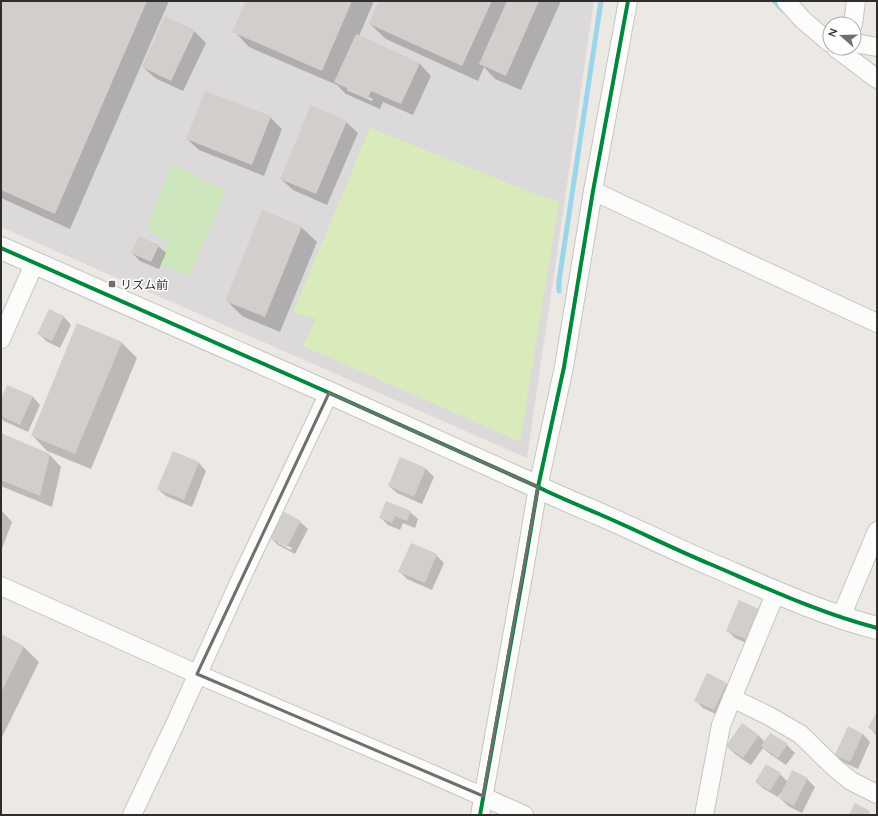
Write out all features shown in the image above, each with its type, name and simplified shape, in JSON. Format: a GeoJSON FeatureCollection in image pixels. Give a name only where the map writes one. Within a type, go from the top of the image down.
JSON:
{"type":"FeatureCollection","features":[{"type":"Feature","properties":{"kind":"street"},"geometry":{"type":"LineString","coordinates":[[480,815],[538,487],[564,367],[593,191],[628,1]]}},
{"type":"Feature","properties":{"kind":"street"},"geometry":{"type":"LineString","coordinates":[[786,1],[803,20],[822,36]]}},
{"type":"Feature","properties":{"kind":"street"},"geometry":{"type":"LineString","coordinates":[[854,16],[856,1]]}},
{"type":"Feature","properties":{"kind":"street"},"geometry":{"type":"LineString","coordinates":[[862,44],[877,47]]}},
{"type":"Feature","properties":{"kind":"street"},"geometry":{"type":"LineString","coordinates":[[847,56],[877,79]]}},
{"type":"Feature","properties":{"kind":"street"},"geometry":{"type":"LineString","coordinates":[[593,191],[877,323]]}},
{"type":"Feature","properties":{"kind":"street"},"geometry":{"type":"LineString","coordinates":[[1,248],[329,393],[560,498],[776,592],[841,617],[877,628]]}},
{"type":"Feature","properties":{"kind":"street"},"geometry":{"type":"LineString","coordinates":[[1,339],[35,262]]}},
{"type":"Feature","properties":{"kind":"street"},"geometry":{"type":"LineString","coordinates":[[132,815],[329,393]]}},
{"type":"Feature","properties":{"kind":"street"},"geometry":{"type":"LineString","coordinates":[[841,617],[877,531]]}},
{"type":"Feature","properties":{"kind":"street"},"geometry":{"type":"LineString","coordinates":[[1,586],[197,674],[483,796],[524,815]]}},
{"type":"Feature","properties":{"kind":"street"},"geometry":{"type":"LineString","coordinates":[[704,815],[721,725],[776,592]]}},
{"type":"Feature","properties":{"kind":"street"},"geometry":{"type":"LineString","coordinates":[[732,698],[769,716],[800,734],[835,768],[852,780],[877,794]]}},
{"type":"Feature","properties":{"kind":"highlighted area"},"geometry":{"type":"Polygon","coordinates":[[[329,393],[538,487],[483,796],[197,674],[329,393]]]}},
{"type":"Feature","properties":{"kind":"shaded area"},"geometry":{"type":"Polygon","coordinates":[[[1,1],[594,1],[527,458],[1,227],[1,1]]]}},
{"type":"Feature","properties":{"kind":"green space"},"geometry":{"type":"Polygon","coordinates":[[[370,128],[559,202],[520,442],[303,346],[316,319],[293,312],[370,128]]]}},
{"type":"Feature","properties":{"kind":"green space"},"geometry":{"type":"Polygon","coordinates":[[[172,164],[226,191],[189,277],[158,263],[169,241],[146,230],[172,164]]]}},
{"type":"Feature","properties":{"kind":"building"},"geometry":{"type":"Polygon","coordinates":[[[1,1],[147,1],[55,214],[1,190],[1,1]]]}},
{"type":"Feature","properties":{"kind":"building"},"geometry":{"type":"Polygon","coordinates":[[[246,1],[352,1],[322,71],[232,32],[246,1]]]}},
{"type":"Feature","properties":{"kind":"building"},"geometry":{"type":"Polygon","coordinates":[[[379,1],[492,1],[462,66],[369,24],[379,1]]]}},
{"type":"Feature","properties":{"kind":"building"},"geometry":{"type":"Polygon","coordinates":[[[507,1],[539,1],[506,76],[479,64],[507,1]]]}},
{"type":"Feature","properties":{"kind":"building"},"geometry":{"type":"Polygon","coordinates":[[[165,16],[195,30],[171,81],[142,67],[165,16]]]}},
{"type":"Feature","properties":{"kind":"building"},"geometry":{"type":"Polygon","coordinates":[[[356,34],[420,63],[401,104],[371,91],[368,98],[334,82],[356,34]]]}},
{"type":"Feature","properties":{"kind":"building"},"geometry":{"type":"Polygon","coordinates":[[[205,91],[271,116],[252,165],[186,139],[205,91]]]}},
{"type":"Feature","properties":{"kind":"building"},"geometry":{"type":"Polygon","coordinates":[[[311,105],[347,121],[316,194],[280,179],[311,105]]]}},
{"type":"Feature","properties":{"kind":"building"},"geometry":{"type":"Polygon","coordinates":[[[262,210],[302,226],[265,317],[225,301],[262,210]]]}},
{"type":"Feature","properties":{"kind":"building"},"geometry":{"type":"Polygon","coordinates":[[[139,236],[159,245],[151,262],[131,253],[139,236]]]}},
{"type":"Feature","properties":{"kind":"building"},"geometry":{"type":"Polygon","coordinates":[[[49,309],[64,316],[52,341],[37,334],[49,309]]]}},
{"type":"Feature","properties":{"kind":"building"},"geometry":{"type":"Polygon","coordinates":[[[77,323],[122,342],[75,454],[31,436],[77,323]]]}},
{"type":"Feature","properties":{"kind":"building"},"geometry":{"type":"Polygon","coordinates":[[[7,385],[33,396],[20,425],[1,416],[1,399],[7,385]]]}},
{"type":"Feature","properties":{"kind":"building"},"geometry":{"type":"Polygon","coordinates":[[[1,433],[50,454],[40,496],[1,480],[1,433]]]}},
{"type":"Feature","properties":{"kind":"building"},"geometry":{"type":"Polygon","coordinates":[[[173,451],[199,462],[184,500],[157,489],[173,451]]]}},
{"type":"Feature","properties":{"kind":"building"},"geometry":{"type":"Polygon","coordinates":[[[400,457],[426,468],[414,497],[388,486],[400,457]]]}},
{"type":"Feature","properties":{"kind":"building"},"geometry":{"type":"Polygon","coordinates":[[[386,501],[411,511],[407,521],[395,516],[392,523],[379,518],[386,501]]]}},
{"type":"Feature","properties":{"kind":"building"},"geometry":{"type":"Polygon","coordinates":[[[283,511],[301,521],[287,547],[269,537],[283,511]]]}},
{"type":"Feature","properties":{"kind":"building"},"geometry":{"type":"Polygon","coordinates":[[[411,543],[437,554],[425,583],[398,572],[411,543]]]}},
{"type":"Feature","properties":{"kind":"building"},"geometry":{"type":"Polygon","coordinates":[[[739,600],[761,610],[748,640],[726,631],[739,600]]]}},
{"type":"Feature","properties":{"kind":"building"},"geometry":{"type":"Polygon","coordinates":[[[1,634],[24,646],[1,693],[1,634]]]}},
{"type":"Feature","properties":{"kind":"building"},"geometry":{"type":"Polygon","coordinates":[[[707,673],[727,683],[714,710],[694,701],[707,673]]]}},
{"type":"Feature","properties":{"kind":"building"},"geometry":{"type":"Polygon","coordinates":[[[877,711],[877,733],[868,728],[877,711]]]}},
{"type":"Feature","properties":{"kind":"building"},"geometry":{"type":"Polygon","coordinates":[[[742,723],[759,735],[743,758],[726,746],[742,723]]]}},
{"type":"Feature","properties":{"kind":"building"},"geometry":{"type":"Polygon","coordinates":[[[848,726],[863,734],[850,762],[835,755],[848,726]]]}},
{"type":"Feature","properties":{"kind":"building"},"geometry":{"type":"Polygon","coordinates":[[[770,733],[788,744],[778,758],[761,746],[770,733]]]}},
{"type":"Feature","properties":{"kind":"building"},"geometry":{"type":"Polygon","coordinates":[[[766,764],[781,773],[770,791],[755,782],[766,764]]]}},
{"type":"Feature","properties":{"kind":"building"},"geometry":{"type":"Polygon","coordinates":[[[792,770],[808,778],[794,806],[779,798],[792,770]]]}},
{"type":"Feature","properties":{"kind":"building"},"geometry":{"type":"Polygon","coordinates":[[[855,803],[870,811],[868,815],[849,815],[855,803]]]}},
{"type":"Feature","properties":{"kind":"waterway"},"geometry":{"type":"LineString","coordinates":[[559,291],[559,281],[601,1]]}},
{"type":"Feature","properties":{"kind":"waterway"},"geometry":{"type":"LineString","coordinates":[[774,1],[783,10]]}},
{"type":"Feature","properties":{"kind":"cycle path"},"geometry":{"type":"LineString","coordinates":[[480,815],[538,487],[564,367],[593,191],[628,1]]}},
{"type":"Feature","properties":{"kind":"cycle path"},"geometry":{"type":"LineString","coordinates":[[1,248],[334,395],[696,558],[813,607],[877,628]]}},
{"type":"Feature","properties":{"kind":"place","name":"リズム前"},"geometry":{"type":"Point","coordinates":[112,284]}}]}
